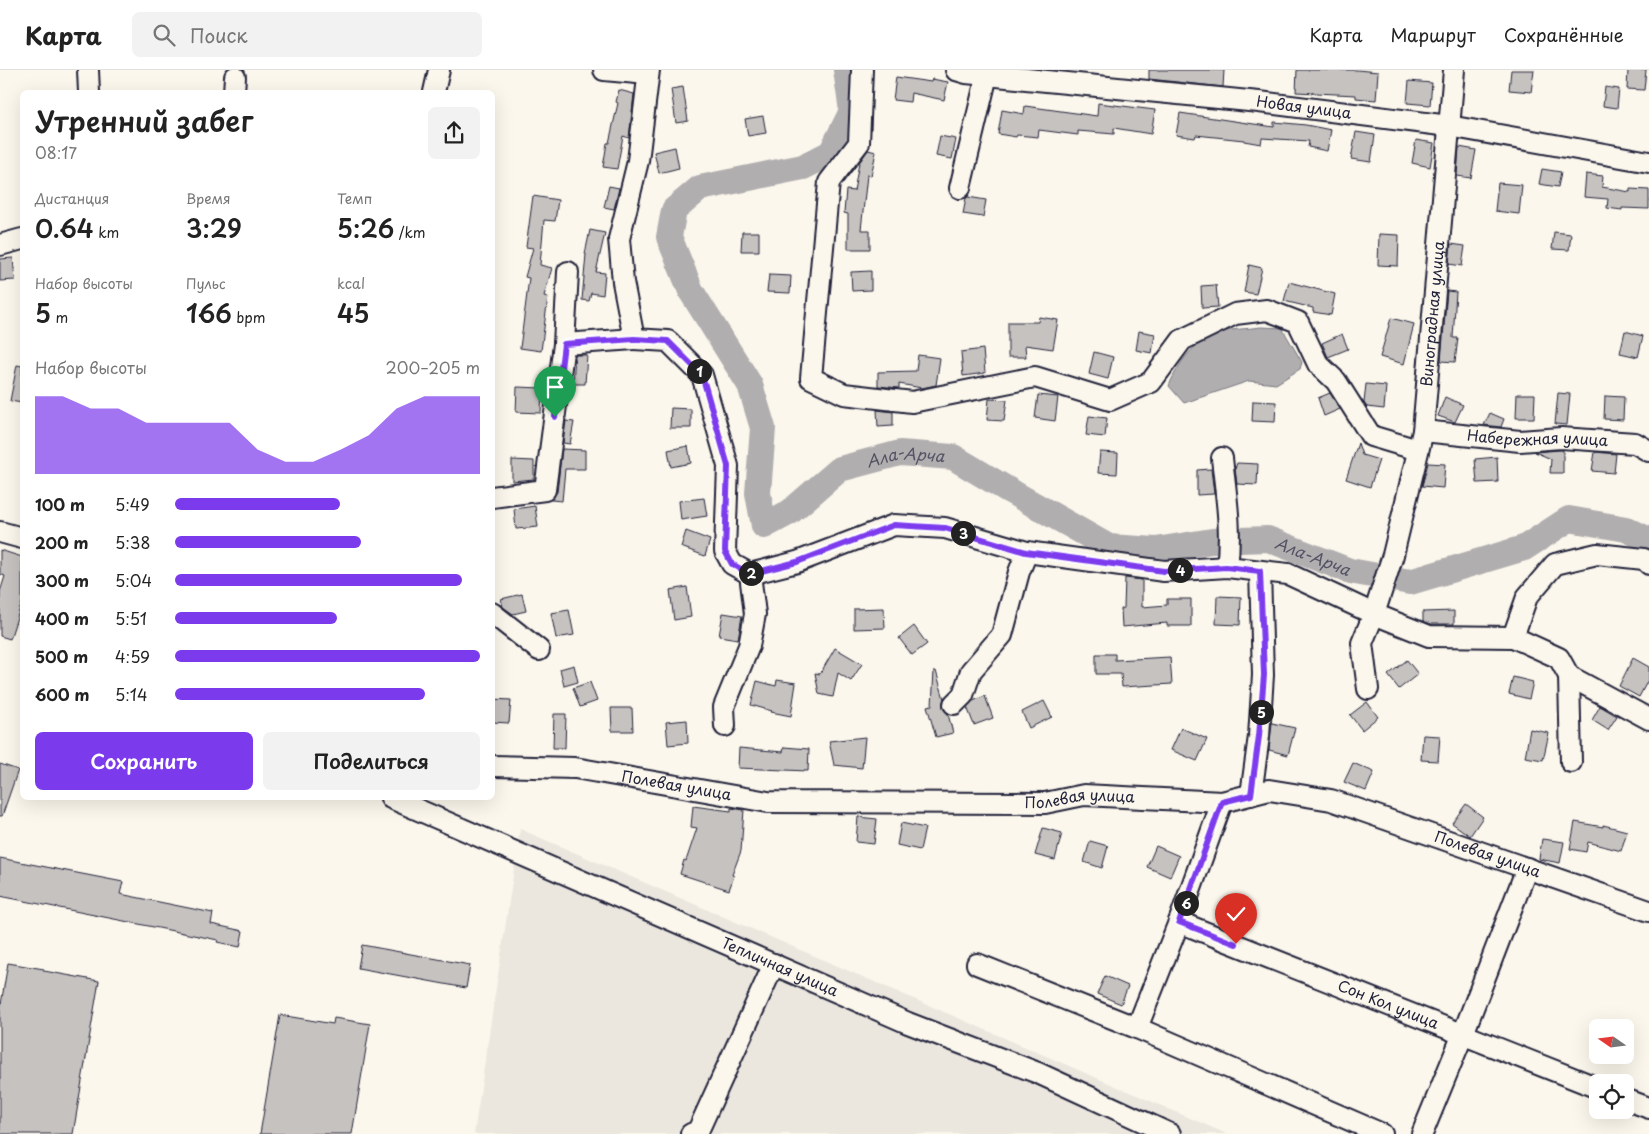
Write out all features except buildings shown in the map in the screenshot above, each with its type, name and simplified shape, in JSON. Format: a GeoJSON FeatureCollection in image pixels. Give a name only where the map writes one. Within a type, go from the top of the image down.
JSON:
{"type":"FeatureCollection","features":[{"type":"Feature","properties":{"kind":"street"},"geometry":{"type":"LineString","coordinates":[[88,70],[89,90]]}},
{"type":"Feature","properties":{"kind":"street"},"geometry":{"type":"LineString","coordinates":[[434,90],[439,70]]}},
{"type":"Feature","properties":{"kind":"street"},"geometry":{"type":"LineString","coordinates":[[604,70],[649,72],[638,160],[618,239],[623,282],[634,339]]}},
{"type":"Feature","properties":{"kind":"street","name":"Набережная улица"},"geometry":{"type":"LineString","coordinates":[[862,70],[859,143],[829,182],[811,378],[844,394],[912,402],[1035,376],[1110,400],[1151,382],[1182,340],[1236,314],[1267,310],[1298,322],[1318,364],[1336,381],[1371,436],[1421,440],[1520,441],[1561,438],[1635,442],[1649,451]]}},
{"type":"Feature","properties":{"kind":"street","name":"Новая улица"},"geometry":{"type":"LineString","coordinates":[[956,70],[966,73],[1259,102],[1449,126],[1649,162]]}},
{"type":"Feature","properties":{"kind":"street","name":"Виноградная улица"},"geometry":{"type":"LineString","coordinates":[[1368,689],[1362,643],[1374,614],[1393,555],[1421,440],[1454,70]]}},
{"type":"Feature","properties":{"kind":"street"},"geometry":{"type":"LineString","coordinates":[[960,188],[987,75]]}},
{"type":"Feature","properties":{"kind":"street"},"geometry":{"type":"LineString","coordinates":[[0,245],[20,240]]}},
{"type":"Feature","properties":{"kind":"street"},"geometry":{"type":"LineString","coordinates":[[495,498],[545,490],[564,344],[568,272]]}},
{"type":"Feature","properties":{"kind":"street"},"geometry":{"type":"LineString","coordinates":[[564,344],[634,339],[668,341],[702,375],[728,466],[725,551],[732,564],[750,574],[797,562],[894,525],[945,528],[1026,552],[1164,571],[1226,567],[1288,574],[1374,614],[1429,636],[1514,637],[1559,658],[1569,676],[1571,762]]}},
{"type":"Feature","properties":{"kind":"street"},"geometry":{"type":"LineString","coordinates":[[1222,458],[1230,534],[1226,567]]}},
{"type":"Feature","properties":{"kind":"street"},"geometry":{"type":"LineString","coordinates":[[0,532],[20,537]]}},
{"type":"Feature","properties":{"kind":"street"},"geometry":{"type":"LineString","coordinates":[[954,704],[963,695],[971,671],[1002,636],[1026,552]]}},
{"type":"Feature","properties":{"kind":"street"},"geometry":{"type":"LineString","coordinates":[[1514,637],[1527,597],[1554,564],[1597,554],[1644,559],[1649,564]]}},
{"type":"Feature","properties":{"kind":"street"},"geometry":{"type":"LineString","coordinates":[[1251,795],[1259,736],[1264,675],[1260,571]]}},
{"type":"Feature","properties":{"kind":"street"},"geometry":{"type":"LineString","coordinates":[[725,726],[724,707],[749,646],[755,614],[750,574]]}},
{"type":"Feature","properties":{"kind":"street"},"geometry":{"type":"LineString","coordinates":[[495,615],[539,650]]}},
{"type":"Feature","properties":{"kind":"street"},"geometry":{"type":"LineString","coordinates":[[1569,676],[1649,720]]}},
{"type":"Feature","properties":{"kind":"street","name":"Полевая улица"},"geometry":{"type":"LineString","coordinates":[[495,766],[575,768],[768,802],[1045,803],[1084,795],[1222,802],[1270,790],[1331,800],[1649,911]]}},
{"type":"Feature","properties":{"kind":"street","name":"Тепличная улица"},"geometry":{"type":"LineString","coordinates":[[396,800],[908,1023],[1038,1073],[1170,1134]]}},
{"type":"Feature","properties":{"kind":"street"},"geometry":{"type":"LineString","coordinates":[[1137,1028],[1179,922],[1222,802]]}},
{"type":"Feature","properties":{"kind":"street"},"geometry":{"type":"LineString","coordinates":[[1422,1134],[1528,868]]}},
{"type":"Feature","properties":{"kind":"street","name":"Сон Кол улица"},"geometry":{"type":"LineString","coordinates":[[1179,922],[1589,1084]]}},
{"type":"Feature","properties":{"kind":"street"},"geometry":{"type":"LineString","coordinates":[[696,1133],[774,964]]}},
{"type":"Feature","properties":{"kind":"street"},"geometry":{"type":"LineString","coordinates":[[977,964],[1137,1028],[1382,1134]]}},
{"type":"Feature","properties":{"kind":"street"},"geometry":{"type":"LineString","coordinates":[[1634,1102],[1649,1108]]}},
{"type":"Feature","properties":{"kind":"shaded area"},"geometry":{"type":"Polygon","coordinates":[[[1261,327],[1282,328],[1302,362],[1300,369],[1276,384],[1249,381],[1184,403],[1169,386],[1181,363],[1206,338],[1225,331],[1261,327]]]}},
{"type":"Feature","properties":{"kind":"shaded area"},"geometry":{"type":"Polygon","coordinates":[[[520,829],[1227,1134],[474,1134],[520,829]]]}},
{"type":"Feature","properties":{"kind":"waterway","name":"Ала-Арча"},"geometry":{"type":"LineString","coordinates":[[846,70],[852,111],[831,153],[803,167],[700,188],[674,210],[669,237],[691,291],[750,385],[763,428],[758,493],[764,526],[790,512],[840,469],[900,453],[953,457],[1109,547],[1156,550],[1212,541],[1268,539],[1350,571],[1410,582],[1524,548],[1569,519],[1626,529],[1649,540]]}},
{"type":"Feature","properties":{"kind":"route"},"geometry":{"type":"LineString","coordinates":[[555,417],[564,344],[634,339],[668,341],[702,375],[728,466],[725,551],[732,564],[750,574],[797,562],[894,525],[945,528],[1026,552],[1164,571],[1226,567],[1260,571],[1264,675],[1259,736],[1251,795],[1222,802],[1179,922],[1236,944]]}}]}
